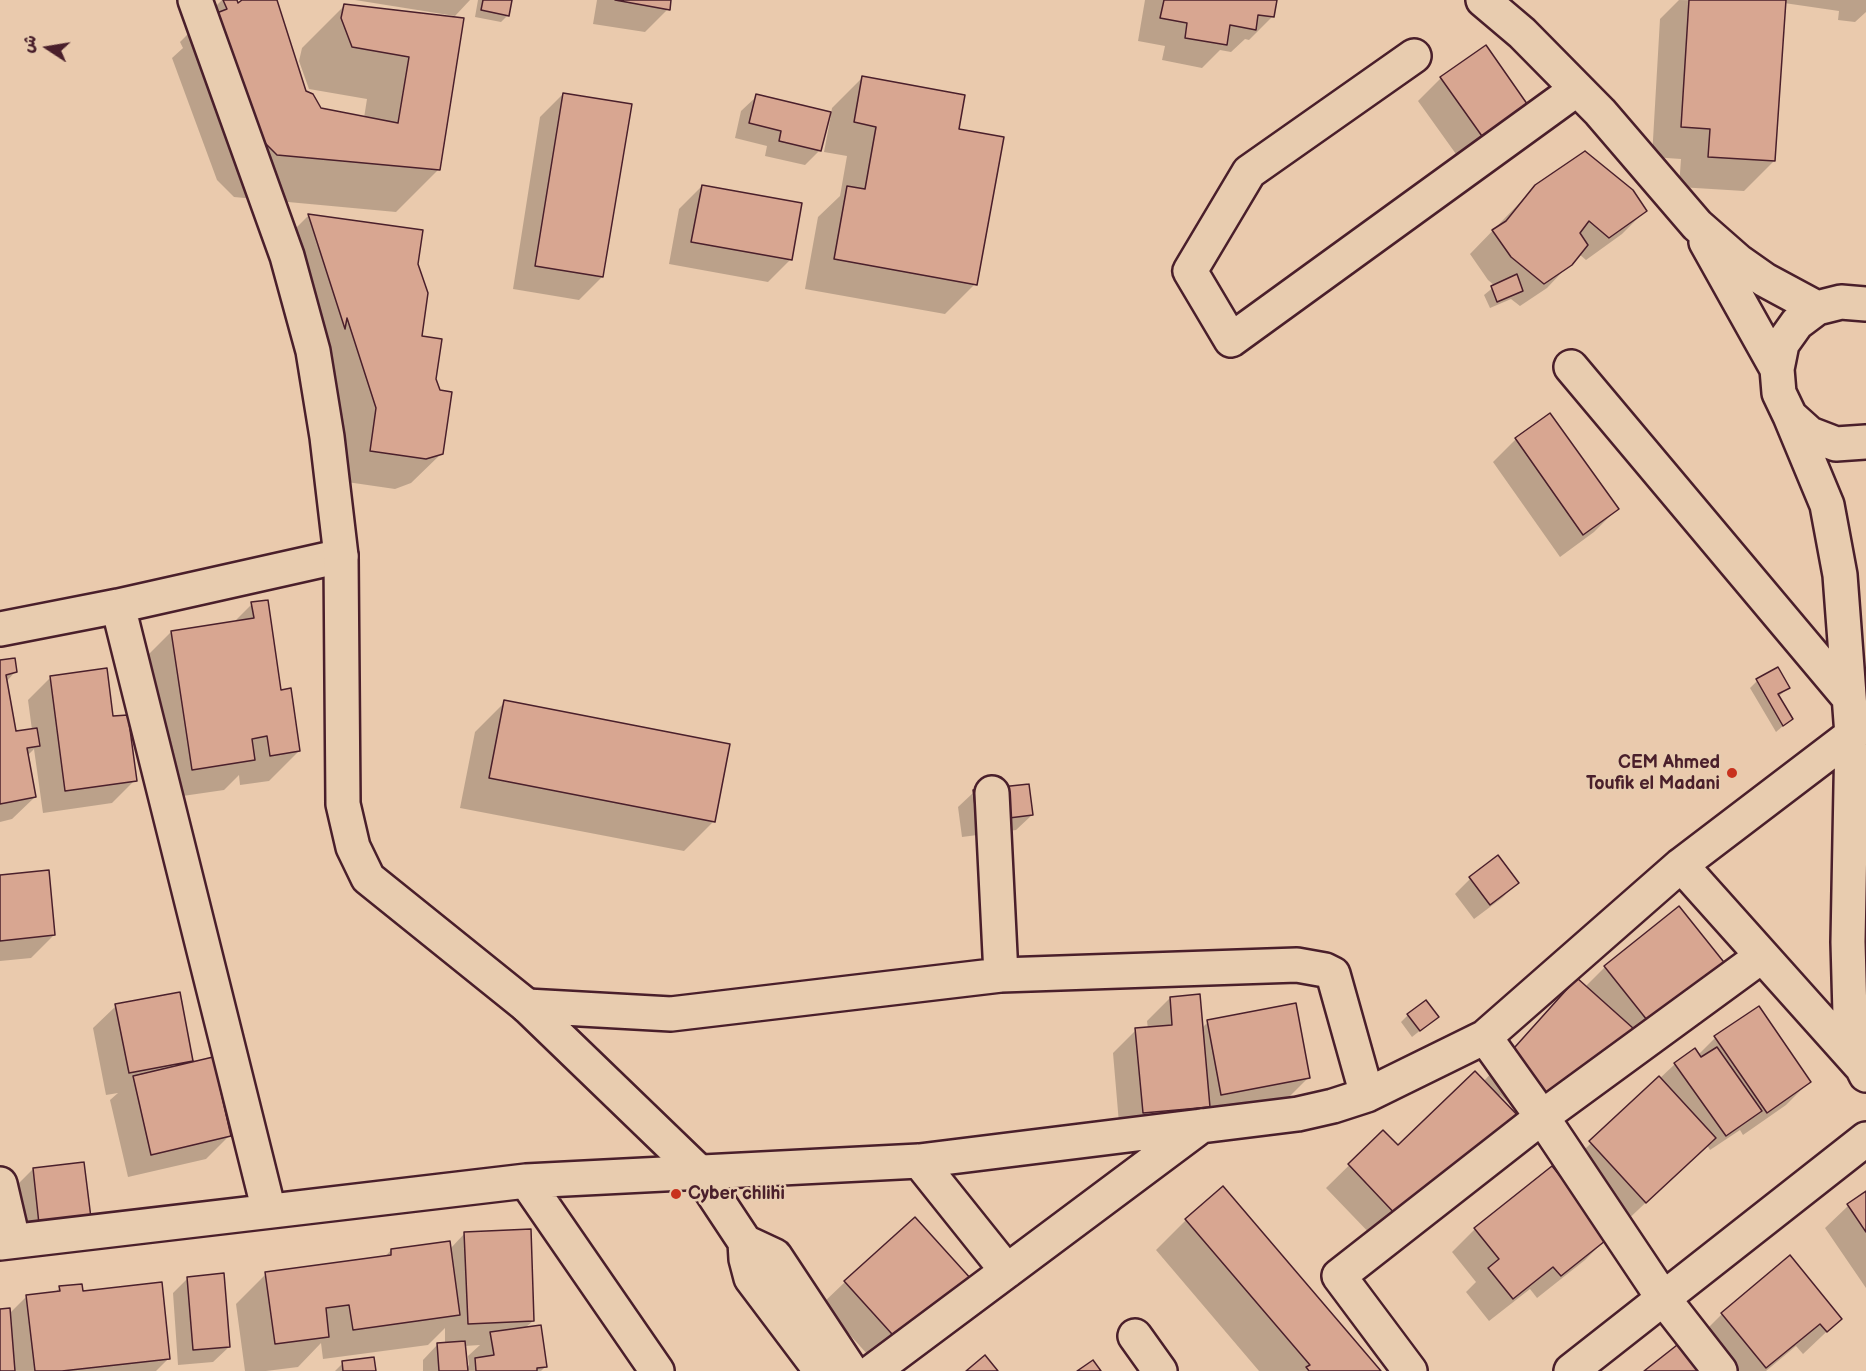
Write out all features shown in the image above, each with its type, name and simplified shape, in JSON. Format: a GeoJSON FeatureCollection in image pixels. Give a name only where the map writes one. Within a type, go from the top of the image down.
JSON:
{"type":"FeatureCollection","features":[{"type":"Feature","properties":{"kind":"street"},"geometry":{"type":"LineString","coordinates":[[195,0],[287,256],[314,351],[341,556],[343,804],[353,847],[368,878],[527,1006],[698,1171],[745,1242],[746,1259],[751,1278],[821,1371]]}},
{"type":"Feature","properties":{"kind":"street"},"geometry":{"type":"LineString","coordinates":[[1483,0],[1522,33],[1577,88],[1696,225],[1738,261],[1765,280],[1848,301]]}},
{"type":"Feature","properties":{"kind":"street"},"geometry":{"type":"LineString","coordinates":[[1414,56],[1249,172],[1190,271],[1231,340],[1577,88]]}},
{"type":"Feature","properties":{"kind":"street"},"geometry":{"type":"LineString","coordinates":[[1696,225],[1777,369]]}},
{"type":"Feature","properties":{"kind":"street"},"geometry":{"type":"LineString","coordinates":[[1848,301],[1797,323],[1782,344],[1777,369],[1779,393],[1827,505],[1840,575],[1856,719],[1848,942],[1850,1014],[1864,1071]]}},
{"type":"Feature","properties":{"kind":"street"},"geometry":{"type":"LineString","coordinates":[[1570,367],[1856,719]]}},
{"type":"Feature","properties":{"kind":"street"},"geometry":{"type":"LineString","coordinates":[[1790,416],[1810,434],[1836,444],[1866,442]]}},
{"type":"Feature","properties":{"kind":"street"},"geometry":{"type":"LineString","coordinates":[[0,629],[118,606],[341,556]]}},
{"type":"Feature","properties":{"kind":"street"},"geometry":{"type":"LineString","coordinates":[[118,606],[269,1211]]}},
{"type":"Feature","properties":{"kind":"street"},"geometry":{"type":"LineString","coordinates":[[0,1184],[7,1241],[526,1181],[919,1161],[1298,1114],[1367,1095],[1485,1037],[1681,865],[1856,719]]}},
{"type":"Feature","properties":{"kind":"street"},"geometry":{"type":"LineString","coordinates":[[992,793],[1001,975]]}},
{"type":"Feature","properties":{"kind":"street"},"geometry":{"type":"LineString","coordinates":[[1681,865],[1864,1071]]}},
{"type":"Feature","properties":{"kind":"street"},"geometry":{"type":"LineString","coordinates":[[1410,1371],[1339,1276],[1542,1117],[1762,956]]}},
{"type":"Feature","properties":{"kind":"street"},"geometry":{"type":"LineString","coordinates":[[527,1006],[671,1014],[1001,975],[1297,965],[1325,970],[1333,974],[1367,1095]]}},
{"type":"Feature","properties":{"kind":"street"},"geometry":{"type":"LineString","coordinates":[[1485,1037],[1542,1117],[1663,1298],[1720,1371]]}},
{"type":"Feature","properties":{"kind":"street"},"geometry":{"type":"LineString","coordinates":[[873,1371],[1202,1125]]}},
{"type":"Feature","properties":{"kind":"street"},"geometry":{"type":"LineString","coordinates":[[1571,1371],[1866,1138]]}},
{"type":"Feature","properties":{"kind":"street"},"geometry":{"type":"LineString","coordinates":[[919,1161],[1007,1271]]}},
{"type":"Feature","properties":{"kind":"street"},"geometry":{"type":"LineString","coordinates":[[526,1181],[657,1371]]}},
{"type":"Feature","properties":{"kind":"street"},"geometry":{"type":"LineString","coordinates":[[745,1242],[775,1256],[851,1371]]}},
{"type":"Feature","properties":{"kind":"street"},"geometry":{"type":"LineString","coordinates":[[1135,1336],[1160,1371]]}},
{"type":"Feature","properties":{"kind":"building"},"geometry":{"type":"Polygon","coordinates":[[[223,0],[237,0],[238,3],[242,0],[277,0],[306,91],[313,94],[321,108],[398,123],[409,57],[352,47],[341,18],[344,4],[464,18],[440,170],[277,155],[259,137],[214,14],[227,9],[223,0]]]}},
{"type":"Feature","properties":{"kind":"building"},"geometry":{"type":"Polygon","coordinates":[[[483,0],[512,0],[509,16],[481,10],[483,0]]]}},
{"type":"Feature","properties":{"kind":"building"},"geometry":{"type":"Polygon","coordinates":[[[615,0],[671,0],[670,10],[615,0]]]}},
{"type":"Feature","properties":{"kind":"building"},"geometry":{"type":"Polygon","coordinates":[[[1164,0],[1277,0],[1274,17],[1258,15],[1256,30],[1230,25],[1227,45],[1185,38],[1187,23],[1160,18],[1164,0]]]}},
{"type":"Feature","properties":{"kind":"building"},"geometry":{"type":"Polygon","coordinates":[[[1689,0],[1786,0],[1775,161],[1708,157],[1710,129],[1681,127],[1689,0]]]}},
{"type":"Feature","properties":{"kind":"building"},"geometry":{"type":"Polygon","coordinates":[[[1486,45],[1539,121],[1494,153],[1440,77],[1486,45]]]}},
{"type":"Feature","properties":{"kind":"building"},"geometry":{"type":"Polygon","coordinates":[[[862,76],[965,95],[959,129],[1004,137],[977,285],[834,259],[847,186],[865,189],[876,127],[854,122],[862,76]]]}},
{"type":"Feature","properties":{"kind":"building"},"geometry":{"type":"Polygon","coordinates":[[[563,93],[632,104],[603,277],[535,266],[563,93]]]}},
{"type":"Feature","properties":{"kind":"building"},"geometry":{"type":"Polygon","coordinates":[[[756,94],[831,112],[821,151],[779,141],[781,131],[749,123],[756,94]]]}},
{"type":"Feature","properties":{"kind":"building"},"geometry":{"type":"Polygon","coordinates":[[[1585,151],[1633,190],[1647,211],[1609,238],[1589,221],[1580,233],[1588,245],[1572,265],[1544,284],[1511,257],[1492,230],[1506,221],[1535,185],[1585,151]]]}},
{"type":"Feature","properties":{"kind":"building"},"geometry":{"type":"Polygon","coordinates":[[[702,185],[802,203],[792,260],[691,242],[702,185]]]}},
{"type":"Feature","properties":{"kind":"building"},"geometry":{"type":"Polygon","coordinates":[[[308,214],[423,230],[418,264],[428,293],[422,336],[442,339],[436,379],[440,390],[452,392],[443,454],[426,459],[370,451],[376,408],[347,318],[345,329],[308,214]]]}},
{"type":"Feature","properties":{"kind":"building"},"geometry":{"type":"Polygon","coordinates":[[[1517,274],[1523,291],[1497,302],[1491,286],[1517,274]]]}},
{"type":"Feature","properties":{"kind":"building"},"geometry":{"type":"Polygon","coordinates":[[[1550,413],[1619,509],[1583,535],[1515,438],[1550,413]]]}},
{"type":"Feature","properties":{"kind":"building"},"geometry":{"type":"Polygon","coordinates":[[[268,600],[281,690],[291,688],[300,751],[270,756],[267,736],[252,739],[255,760],[192,770],[171,631],[254,618],[251,602],[268,600]]]}},
{"type":"Feature","properties":{"kind":"building"},"geometry":{"type":"Polygon","coordinates":[[[15,658],[17,672],[6,675],[16,731],[37,728],[40,746],[27,748],[36,797],[0,804],[0,660],[15,658]]]}},
{"type":"Feature","properties":{"kind":"building"},"geometry":{"type":"Polygon","coordinates":[[[1778,667],[1790,688],[1778,694],[1793,719],[1783,726],[1756,679],[1778,667]]]}},
{"type":"Feature","properties":{"kind":"building"},"geometry":{"type":"Polygon","coordinates":[[[107,668],[113,716],[128,715],[137,781],[65,791],[50,676],[107,668]]]}},
{"type":"Feature","properties":{"kind":"building"},"geometry":{"type":"Polygon","coordinates":[[[504,700],[730,744],[715,822],[489,778],[504,700]]]}},
{"type":"Feature","properties":{"kind":"building"},"geometry":{"type":"Polygon","coordinates":[[[1029,784],[1033,815],[977,822],[973,790],[1029,784]]]}},
{"type":"Feature","properties":{"kind":"building"},"geometry":{"type":"Polygon","coordinates":[[[1498,855],[1519,883],[1490,905],[1469,877],[1498,855]]]}},
{"type":"Feature","properties":{"kind":"building"},"geometry":{"type":"Polygon","coordinates":[[[49,870],[55,935],[0,941],[0,875],[49,870]]]}},
{"type":"Feature","properties":{"kind":"building"},"geometry":{"type":"Polygon","coordinates":[[[1679,906],[1727,966],[1680,1003],[1676,997],[1647,1020],[1604,966],[1679,906]]]}},
{"type":"Feature","properties":{"kind":"building"},"geometry":{"type":"Polygon","coordinates":[[[1577,978],[1634,1029],[1563,1109],[1506,1057],[1577,978]]]}},
{"type":"Feature","properties":{"kind":"building"},"geometry":{"type":"Polygon","coordinates":[[[180,992],[193,1061],[129,1073],[115,1004],[180,992]]]}},
{"type":"Feature","properties":{"kind":"building"},"geometry":{"type":"Polygon","coordinates":[[[1200,994],[1210,1107],[1143,1113],[1135,1028],[1172,1025],[1170,997],[1200,994]]]}},
{"type":"Feature","properties":{"kind":"building"},"geometry":{"type":"Polygon","coordinates":[[[1426,1000],[1439,1017],[1420,1031],[1407,1014],[1426,1000]]]}},
{"type":"Feature","properties":{"kind":"building"},"geometry":{"type":"Polygon","coordinates":[[[1296,1003],[1310,1078],[1221,1095],[1207,1020],[1296,1003]]]}},
{"type":"Feature","properties":{"kind":"building"},"geometry":{"type":"Polygon","coordinates":[[[1759,1006],[1811,1082],[1767,1113],[1714,1036],[1759,1006]]]}},
{"type":"Feature","properties":{"kind":"building"},"geometry":{"type":"Polygon","coordinates":[[[1717,1047],[1762,1111],[1726,1136],[1674,1063],[1695,1048],[1701,1057],[1717,1047]]]}},
{"type":"Feature","properties":{"kind":"building"},"geometry":{"type":"Polygon","coordinates":[[[213,1057],[231,1136],[151,1155],[133,1076],[213,1057]]]}},
{"type":"Feature","properties":{"kind":"building"},"geometry":{"type":"Polygon","coordinates":[[[1475,1071],[1524,1122],[1478,1167],[1466,1154],[1399,1218],[1348,1164],[1383,1130],[1398,1145],[1475,1071]]]}},
{"type":"Feature","properties":{"kind":"building"},"geometry":{"type":"Polygon","coordinates":[[[1659,1076],[1716,1138],[1646,1203],[1589,1141],[1659,1076]]]}},
{"type":"Feature","properties":{"kind":"building"},"geometry":{"type":"Polygon","coordinates":[[[84,1162],[91,1218],[39,1224],[33,1168],[84,1162]]]}},
{"type":"Feature","properties":{"kind":"building"},"geometry":{"type":"Polygon","coordinates":[[[1552,1166],[1610,1237],[1561,1276],[1553,1267],[1513,1299],[1488,1268],[1499,1259],[1474,1228],[1552,1166]]]}},
{"type":"Feature","properties":{"kind":"building"},"geometry":{"type":"Polygon","coordinates":[[[1223,1186],[1381,1371],[1309,1371],[1306,1367],[1310,1365],[1185,1219],[1223,1186]]]}},
{"type":"Feature","properties":{"kind":"building"},"geometry":{"type":"Polygon","coordinates":[[[1866,1191],[1866,1232],[1847,1204],[1866,1191]]]}},
{"type":"Feature","properties":{"kind":"building"},"geometry":{"type":"Polygon","coordinates":[[[915,1217],[972,1280],[901,1344],[844,1281],[915,1217]]]}},
{"type":"Feature","properties":{"kind":"building"},"geometry":{"type":"Polygon","coordinates":[[[531,1229],[534,1321],[468,1324],[464,1232],[531,1229]]]}},
{"type":"Feature","properties":{"kind":"building"},"geometry":{"type":"Polygon","coordinates":[[[450,1241],[460,1315],[353,1330],[349,1305],[326,1308],[329,1337],[275,1344],[265,1272],[391,1255],[391,1249],[450,1241]]]}},
{"type":"Feature","properties":{"kind":"building"},"geometry":{"type":"Polygon","coordinates":[[[1790,1255],[1842,1319],[1827,1332],[1820,1324],[1766,1368],[1721,1313],[1790,1255]]]}},
{"type":"Feature","properties":{"kind":"building"},"geometry":{"type":"Polygon","coordinates":[[[224,1273],[230,1347],[193,1350],[187,1277],[224,1273]]]}},
{"type":"Feature","properties":{"kind":"building"},"geometry":{"type":"Polygon","coordinates":[[[162,1282],[170,1359],[62,1371],[35,1371],[26,1295],[60,1291],[59,1286],[82,1284],[83,1291],[162,1282]]]}},
{"type":"Feature","properties":{"kind":"building"},"geometry":{"type":"Polygon","coordinates":[[[10,1308],[15,1371],[0,1371],[0,1309],[10,1308]]]}},
{"type":"Feature","properties":{"kind":"building"},"geometry":{"type":"Polygon","coordinates":[[[541,1325],[547,1367],[537,1368],[537,1371],[476,1371],[475,1358],[494,1355],[490,1332],[541,1325]]]}},
{"type":"Feature","properties":{"kind":"building"},"geometry":{"type":"Polygon","coordinates":[[[1686,1338],[1712,1371],[1644,1371],[1686,1338]]]}},
{"type":"Feature","properties":{"kind":"building"},"geometry":{"type":"Polygon","coordinates":[[[465,1341],[468,1371],[439,1371],[437,1343],[465,1341]]]}},
{"type":"Feature","properties":{"kind":"building"},"geometry":{"type":"Polygon","coordinates":[[[985,1355],[998,1371],[966,1371],[985,1355]]]}},
{"type":"Feature","properties":{"kind":"building"},"geometry":{"type":"Polygon","coordinates":[[[374,1357],[376,1371],[343,1371],[342,1361],[374,1357]]]}},
{"type":"Feature","properties":{"kind":"building"},"geometry":{"type":"Polygon","coordinates":[[[1093,1360],[1101,1371],[1077,1371],[1093,1360]]]}},
{"type":"Feature","properties":{"kind":"place","name":"CEM Ahmed Toufik el Madani"},"geometry":{"type":"Point","coordinates":[1732,773]}},
{"type":"Feature","properties":{"kind":"place","name":"Cyber chlihi"},"geometry":{"type":"Point","coordinates":[676,1194]}}]}
